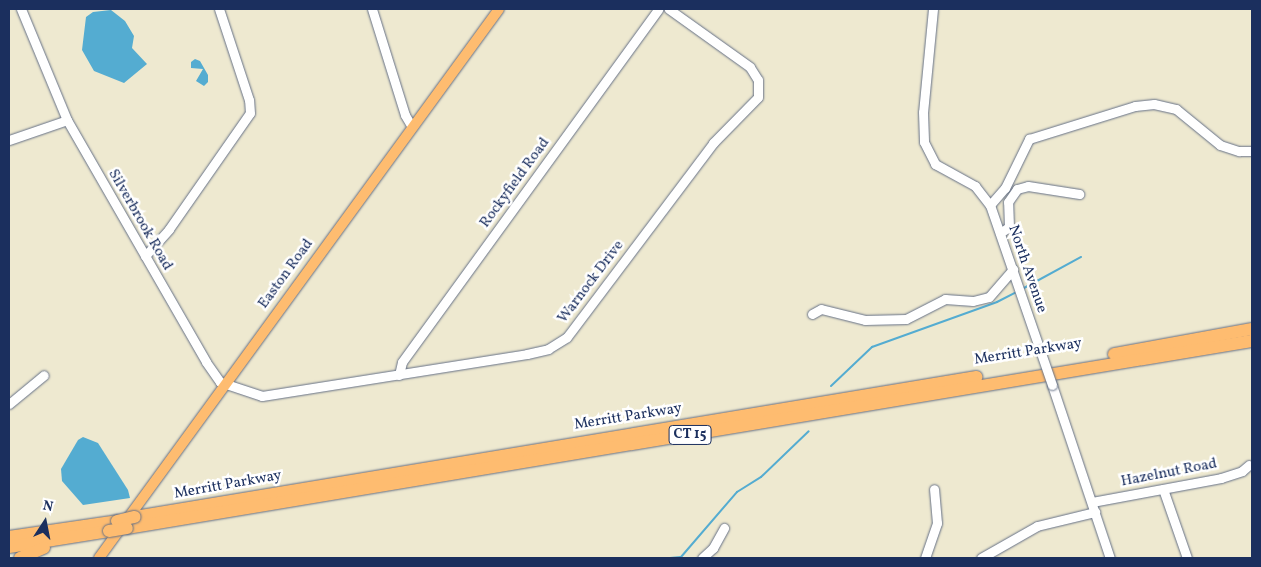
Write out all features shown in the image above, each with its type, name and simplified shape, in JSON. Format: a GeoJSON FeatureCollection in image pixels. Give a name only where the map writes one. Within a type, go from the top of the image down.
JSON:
{"type":"FeatureCollection","features":[{"type":"Feature","properties":{"kind":"highway","name":"Merritt Parkway"},"geometry":{"type":"LineString","coordinates":[[9,548],[122,524],[1252,329]]}},
{"type":"Feature","properties":{"kind":"highway","name":"Merritt Parkway"},"geometry":{"type":"LineString","coordinates":[[9,537],[122,524],[1252,341]]}},
{"type":"Feature","properties":{"kind":"highway"},"geometry":{"type":"LineString","coordinates":[[20,558],[36,550],[122,524]]}},
{"type":"Feature","properties":{"kind":"main road","name":"Easton Road"},"geometry":{"type":"LineString","coordinates":[[99,558],[494,11]]}},
{"type":"Feature","properties":{"kind":"street","name":"Silverbrook Road"},"geometry":{"type":"LineString","coordinates":[[21,9],[66,120],[206,362],[224,384]]}},
{"type":"Feature","properties":{"kind":"street"},"geometry":{"type":"LineString","coordinates":[[144,256],[174,222],[250,113],[249,100],[219,9]]}},
{"type":"Feature","properties":{"kind":"street"},"geometry":{"type":"LineString","coordinates":[[372,9],[405,114],[412,127]]}},
{"type":"Feature","properties":{"kind":"street","name":"Rockyfield Road"},"geometry":{"type":"LineString","coordinates":[[399,375],[401,366],[413,348],[658,9]]}},
{"type":"Feature","properties":{"kind":"street","name":"Warnock Drive"},"geometry":{"type":"LineString","coordinates":[[224,384],[253,395],[268,396],[536,352],[563,340],[713,143],[758,97],[758,80],[750,68],[669,9]]}},
{"type":"Feature","properties":{"kind":"street","name":"North Avenue"},"geometry":{"type":"LineString","coordinates":[[932,9],[923,112],[924,142],[936,164],[975,186],[990,205],[1110,558]]}},
{"type":"Feature","properties":{"kind":"street"},"geometry":{"type":"LineString","coordinates":[[990,205],[1005,188],[1029,139],[1135,106],[1154,104],[1176,109],[1220,145],[1239,151],[1252,151]]}},
{"type":"Feature","properties":{"kind":"street"},"geometry":{"type":"LineString","coordinates":[[9,140],[66,120]]}},
{"type":"Feature","properties":{"kind":"street"},"geometry":{"type":"LineString","coordinates":[[1000,233],[1009,227],[1008,202],[1017,189],[1028,186],[1079,194]]}},
{"type":"Feature","properties":{"kind":"street"},"geometry":{"type":"LineString","coordinates":[[812,314],[821,309],[865,320],[906,319],[940,301],[973,300],[990,296],[1013,269]]}},
{"type":"Feature","properties":{"kind":"street"},"geometry":{"type":"LineString","coordinates":[[9,404],[44,374]]}},
{"type":"Feature","properties":{"kind":"street","name":"Hazelnut Road"},"geometry":{"type":"LineString","coordinates":[[1092,502],[1221,478],[1242,471],[1249,464]]}},
{"type":"Feature","properties":{"kind":"street"},"geometry":{"type":"LineString","coordinates":[[926,558],[937,523],[934,489]]}},
{"type":"Feature","properties":{"kind":"street"},"geometry":{"type":"LineString","coordinates":[[1163,489],[1187,558]]}},
{"type":"Feature","properties":{"kind":"street"},"geometry":{"type":"LineString","coordinates":[[981,558],[1040,525],[1095,512]]}},
{"type":"Feature","properties":{"kind":"street"},"geometry":{"type":"LineString","coordinates":[[702,558],[714,548],[724,528]]}},
{"type":"Feature","properties":{"kind":"water"},"geometry":{"type":"Polygon","coordinates":[[[111,10],[125,21],[134,36],[132,48],[147,64],[124,83],[94,71],[82,50],[86,17],[93,12],[111,10]]]}},
{"type":"Feature","properties":{"kind":"water"},"geometry":{"type":"Polygon","coordinates":[[[195,59],[200,61],[208,75],[208,82],[204,86],[196,81],[203,69],[191,68],[191,62],[195,59]]]}},
{"type":"Feature","properties":{"kind":"water"},"geometry":{"type":"Polygon","coordinates":[[[83,437],[98,443],[128,490],[130,498],[83,505],[62,481],[61,469],[78,440],[83,437]]]}},
{"type":"Feature","properties":{"kind":"waterway"},"geometry":{"type":"LineString","coordinates":[[1024,288],[1081,257]]}},
{"type":"Feature","properties":{"kind":"waterway"},"geometry":{"type":"LineString","coordinates":[[831,386],[872,347],[997,302],[1015,293]]}},
{"type":"Feature","properties":{"kind":"waterway"},"geometry":{"type":"LineString","coordinates":[[670,558],[681,557],[737,492],[761,477],[809,431]]}}]}
